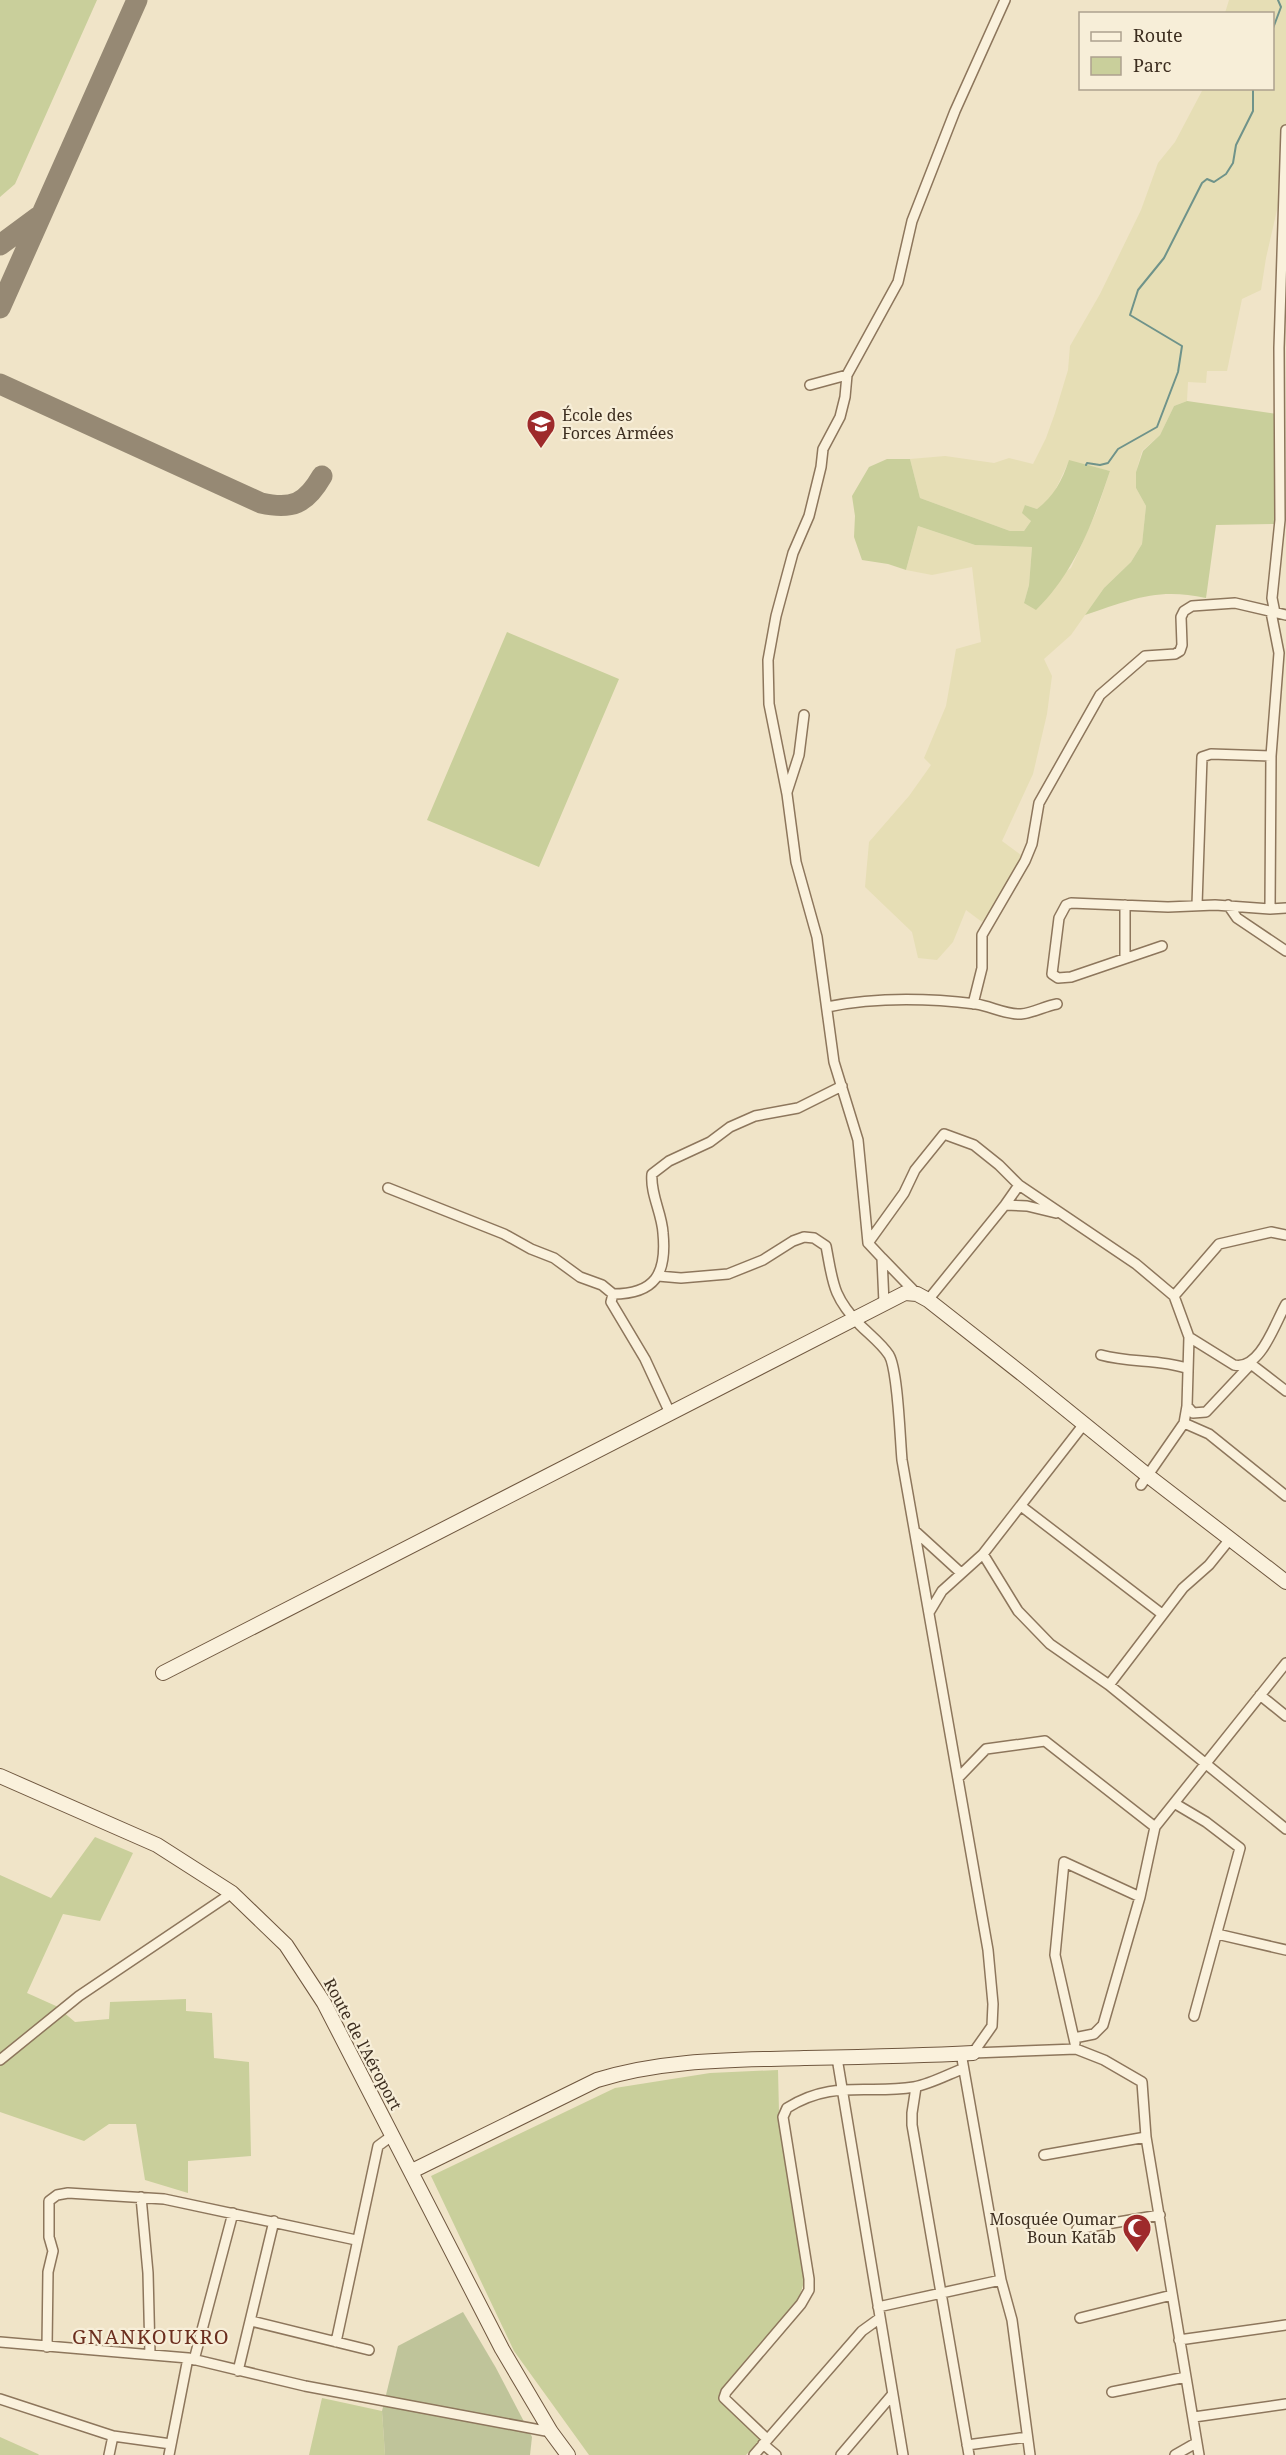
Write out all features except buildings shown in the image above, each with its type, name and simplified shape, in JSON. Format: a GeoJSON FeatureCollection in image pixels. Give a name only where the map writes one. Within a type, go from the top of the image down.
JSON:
{"type":"FeatureCollection","features":[{"type":"Feature","properties":{"kind":"street"},"geometry":{"type":"LineString","coordinates":[[1005,0],[956,111],[912,221],[898,282],[847,375],[840,417],[823,449],[821,467],[808,516],[793,554],[776,616],[768,660],[769,704],[787,794],[796,862],[817,937],[834,1062],[858,1140],[868,1243],[922,1297],[1084,1424],[1144,1480],[1230,1539],[1286,1582]]}},
{"type":"Feature","properties":{"kind":"street"},"geometry":{"type":"LineString","coordinates":[[1270,909],[1271,756],[1281,687],[1272,598],[1280,520],[1286,130]]}},
{"type":"Feature","properties":{"kind":"street"},"geometry":{"type":"LineString","coordinates":[[810,385],[847,375]]}},
{"type":"Feature","properties":{"kind":"street"},"geometry":{"type":"LineString","coordinates":[[973,1004],[982,968],[982,935],[1025,861],[1032,844],[1039,803],[1100,695],[1145,656],[1175,654],[1180,651],[1182,645],[1181,617],[1184,611],[1192,606],[1234,603],[1286,615]]}},
{"type":"Feature","properties":{"kind":"street"},"geometry":{"type":"LineString","coordinates":[[787,794],[799,755],[804,715]]}},
{"type":"Feature","properties":{"kind":"street"},"geometry":{"type":"LineString","coordinates":[[1197,905],[1202,757],[1211,754],[1271,756]]}},
{"type":"Feature","properties":{"kind":"street"},"geometry":{"type":"LineString","coordinates":[[1162,945],[1071,977],[1058,978],[1052,974],[1059,918],[1066,905],[1071,903],[1286,908]]}},
{"type":"Feature","properties":{"kind":"street"},"geometry":{"type":"LineString","coordinates":[[1125,905],[1125,957]]}},
{"type":"Feature","properties":{"kind":"street"},"geometry":{"type":"LineString","coordinates":[[1228,906],[1238,918],[1286,951]]}},
{"type":"Feature","properties":{"kind":"street"},"geometry":{"type":"LineString","coordinates":[[827,1007],[861,1000],[973,1004],[1022,1014],[1057,1004]]}},
{"type":"Feature","properties":{"kind":"street"},"geometry":{"type":"LineString","coordinates":[[388,1188],[504,1234],[531,1249],[554,1258],[580,1277],[602,1285],[614,1294],[634,1294],[650,1285],[658,1276],[663,1233],[654,1195],[652,1174],[669,1161],[710,1142],[730,1127],[755,1116],[798,1108],[842,1086]]}},
{"type":"Feature","properties":{"kind":"street"},"geometry":{"type":"LineString","coordinates":[[868,1243],[901,1198],[915,1170],[944,1134],[974,1145],[1019,1185],[1136,1264],[1174,1296],[1188,1337],[1187,1406],[1184,1423],[1144,1480]]}},
{"type":"Feature","properties":{"kind":"street"},"geometry":{"type":"LineString","coordinates":[[922,1297],[1005,1205],[1019,1185]]}},
{"type":"Feature","properties":{"kind":"street"},"geometry":{"type":"LineString","coordinates":[[1005,1205],[1027,1206],[1061,1215]]}},
{"type":"Feature","properties":{"kind":"street"},"geometry":{"type":"LineString","coordinates":[[1174,1296],[1219,1244],[1271,1232],[1286,1235]]}},
{"type":"Feature","properties":{"kind":"street"},"geometry":{"type":"LineString","coordinates":[[658,1276],[681,1278],[728,1274],[763,1260],[793,1241],[804,1237],[814,1238],[826,1246],[832,1283],[853,1318],[889,1355],[895,1379],[902,1461],[988,1950],[993,2004],[992,2026],[967,2053],[962,2069],[1001,2280],[1012,2320],[1030,2455]]}},
{"type":"Feature","properties":{"kind":"street"},"geometry":{"type":"LineString","coordinates":[[882,1258],[884,1303]]}},
{"type":"Feature","properties":{"kind":"street"},"geometry":{"type":"LineString","coordinates":[[163,1673],[853,1318],[904,1293],[922,1297]]}},
{"type":"Feature","properties":{"kind":"street"},"geometry":{"type":"LineString","coordinates":[[614,1294],[611,1302],[645,1359],[670,1413]]}},
{"type":"Feature","properties":{"kind":"street"},"geometry":{"type":"LineString","coordinates":[[1187,1406],[1193,1413],[1206,1412],[1251,1364],[1271,1335],[1286,1305]]}},
{"type":"Feature","properties":{"kind":"street"},"geometry":{"type":"LineString","coordinates":[[1188,1337],[1234,1365],[1242,1367],[1251,1364]]}},
{"type":"Feature","properties":{"kind":"street"},"geometry":{"type":"LineString","coordinates":[[1101,1355],[1121,1361],[1168,1362],[1186,1368]]}},
{"type":"Feature","properties":{"kind":"street"},"geometry":{"type":"LineString","coordinates":[[1251,1364],[1286,1391]]}},
{"type":"Feature","properties":{"kind":"street"},"geometry":{"type":"LineString","coordinates":[[1184,1423],[1209,1434],[1286,1496]]}},
{"type":"Feature","properties":{"kind":"street"},"geometry":{"type":"LineString","coordinates":[[930,1611],[942,1591],[983,1554],[1084,1424]]}},
{"type":"Feature","properties":{"kind":"street"},"geometry":{"type":"LineString","coordinates":[[1022,1506],[1162,1614]]}},
{"type":"Feature","properties":{"kind":"street"},"geometry":{"type":"LineString","coordinates":[[915,1531],[961,1573]]}},
{"type":"Feature","properties":{"kind":"street"},"geometry":{"type":"LineString","coordinates":[[1109,1685],[1162,1614],[1195,1576],[1209,1565],[1230,1539]]}},
{"type":"Feature","properties":{"kind":"street"},"geometry":{"type":"LineString","coordinates":[[983,1554],[1018,1611],[1050,1644],[1109,1685],[1286,1829]]}},
{"type":"Feature","properties":{"kind":"street"},"geometry":{"type":"LineString","coordinates":[[1074,2038],[1094,2034],[1103,2025],[1140,1897],[1155,1827],[1286,1663]]}},
{"type":"Feature","properties":{"kind":"street"},"geometry":{"type":"LineString","coordinates":[[1260,1695],[1286,1716]]}},
{"type":"Feature","properties":{"kind":"street"},"geometry":{"type":"LineString","coordinates":[[959,1777],[986,1749],[1045,1741],[1155,1827]]}},
{"type":"Feature","properties":{"kind":"street","name":"Route de l'Aéroport"},"geometry":{"type":"LineString","coordinates":[[0,1776],[157,1845],[232,1893],[286,1945],[324,2003],[502,2349],[551,2432],[568,2455]]}},
{"type":"Feature","properties":{"kind":"street"},"geometry":{"type":"LineString","coordinates":[[1174,1803],[1206,1822],[1240,1848],[1194,2016]]}},
{"type":"Feature","properties":{"kind":"street"},"geometry":{"type":"LineString","coordinates":[[1076,2049],[1055,1955],[1064,1862],[1140,1897]]}},
{"type":"Feature","properties":{"kind":"street"},"geometry":{"type":"LineString","coordinates":[[0,2060],[79,1996],[232,1893]]}},
{"type":"Feature","properties":{"kind":"street"},"geometry":{"type":"LineString","coordinates":[[1217,1934],[1286,1950]]}},
{"type":"Feature","properties":{"kind":"street"},"geometry":{"type":"LineString","coordinates":[[412,2171],[597,2080],[652,2066],[726,2060],[1076,2049],[1104,2060],[1142,2082],[1146,2137],[1199,2455]]}},
{"type":"Feature","properties":{"kind":"street"},"geometry":{"type":"LineString","coordinates":[[837,2058],[903,2455]]}},
{"type":"Feature","properties":{"kind":"street"},"geometry":{"type":"LineString","coordinates":[[776,2455],[724,2398],[726,2392],[801,2304],[809,2290],[783,2117],[787,2108],[797,2102],[842,2088],[916,2087],[962,2069]]}},
{"type":"Feature","properties":{"kind":"street"},"geometry":{"type":"LineString","coordinates":[[916,2087],[912,2125],[968,2450],[1027,2437]]}},
{"type":"Feature","properties":{"kind":"street"},"geometry":{"type":"LineString","coordinates":[[336,2342],[356,2240],[378,2146],[393,2134]]}},
{"type":"Feature","properties":{"kind":"street"},"geometry":{"type":"LineString","coordinates":[[1044,2155],[1146,2137]]}},
{"type":"Feature","properties":{"kind":"street"},"geometry":{"type":"LineString","coordinates":[[47,2347],[48,2272],[52,2251],[49,2237],[49,2201],[57,2195],[68,2193],[164,2199],[356,2240]]}},
{"type":"Feature","properties":{"kind":"street"},"geometry":{"type":"LineString","coordinates":[[141,2197],[148,2273],[150,2354]]}},
{"type":"Feature","properties":{"kind":"street"},"geometry":{"type":"LineString","coordinates":[[0,2399],[113,2436],[171,2452],[191,2359],[233,2213]]}},
{"type":"Feature","properties":{"kind":"street"},"geometry":{"type":"LineString","coordinates":[[1077,2229],[1160,2216]]}},
{"type":"Feature","properties":{"kind":"street"},"geometry":{"type":"LineString","coordinates":[[238,2371],[274,2221]]}},
{"type":"Feature","properties":{"kind":"street"},"geometry":{"type":"LineString","coordinates":[[878,2307],[1001,2280]]}},
{"type":"Feature","properties":{"kind":"street"},"geometry":{"type":"LineString","coordinates":[[1080,2318],[1172,2295]]}},
{"type":"Feature","properties":{"kind":"street"},"geometry":{"type":"LineString","coordinates":[[754,2455],[862,2331],[880,2318]]}},
{"type":"Feature","properties":{"kind":"street"},"geometry":{"type":"LineString","coordinates":[[251,2320],[369,2350]]}},
{"type":"Feature","properties":{"kind":"street"},"geometry":{"type":"LineString","coordinates":[[1179,2340],[1286,2325]]}},
{"type":"Feature","properties":{"kind":"street"},"geometry":{"type":"LineString","coordinates":[[0,2342],[191,2359],[305,2386],[551,2432]]}},
{"type":"Feature","properties":{"kind":"street"},"geometry":{"type":"LineString","coordinates":[[1112,2392],[1186,2377]]}},
{"type":"Feature","properties":{"kind":"street"},"geometry":{"type":"LineString","coordinates":[[841,2455],[892,2395]]}},
{"type":"Feature","properties":{"kind":"street"},"geometry":{"type":"LineString","coordinates":[[1194,2417],[1286,2404]]}},
{"type":"Feature","properties":{"kind":"street"},"geometry":{"type":"LineString","coordinates":[[109,2455],[113,2436]]}},
{"type":"Feature","properties":{"kind":"street"},"geometry":{"type":"LineString","coordinates":[[1175,2455],[1196,2443]]}},
{"type":"Feature","properties":{"kind":"shaded area"},"geometry":{"type":"Polygon","coordinates":[[[1229,0],[1286,0],[1286,158],[1261,290],[1242,299],[1227,371],[1207,371],[1206,383],[1188,382],[1187,401],[1174,406],[1160,435],[1142,451],[1136,472],[1136,488],[1146,506],[1142,544],[1131,562],[1104,588],[1071,635],[1044,659],[1052,676],[1047,714],[1033,774],[1002,841],[1021,855],[1018,870],[982,922],[966,910],[953,942],[937,960],[918,958],[912,932],[865,887],[869,842],[909,796],[931,765],[924,758],[946,706],[956,649],[981,642],[972,567],[932,575],[906,570],[918,526],[975,545],[1032,547],[1029,585],[1024,603],[1071,568],[1097,510],[1110,471],[1069,461],[1052,497],[1037,509],[1025,505],[1031,521],[1024,531],[1010,531],[920,498],[910,459],[945,456],[994,463],[1009,458],[1033,464],[1055,413],[1068,370],[1070,346],[1100,294],[1141,210],[1158,163],[1175,142],[1202,90],[1274,90],[1274,12],[1225,12],[1229,0]]]}},
{"type":"Feature","properties":{"kind":"green space"},"geometry":{"type":"Polygon","coordinates":[[[0,0],[97,0],[15,184],[0,197],[0,0]]]}},
{"type":"Feature","properties":{"kind":"green space"},"geometry":{"type":"Polygon","coordinates":[[[1187,401],[1277,414],[1275,524],[1216,525],[1206,598],[1173,594],[1158,595],[1130,600],[1085,615],[1104,588],[1131,562],[1142,544],[1146,506],[1136,488],[1136,472],[1143,451],[1160,435],[1174,406],[1187,401]]]}},
{"type":"Feature","properties":{"kind":"green space"},"geometry":{"type":"Polygon","coordinates":[[[887,459],[910,459],[920,498],[1010,531],[1024,531],[1031,521],[1022,513],[1025,505],[1037,509],[1048,499],[1060,481],[1069,460],[1110,471],[1097,509],[1072,563],[1050,595],[1036,610],[1024,603],[1029,585],[1032,547],[975,545],[918,526],[906,570],[888,564],[862,560],[854,537],[855,516],[852,496],[869,467],[887,459]]]}},
{"type":"Feature","properties":{"kind":"green space"},"geometry":{"type":"Polygon","coordinates":[[[507,632],[619,679],[539,867],[427,820],[507,632]]]}},
{"type":"Feature","properties":{"kind":"green space"},"geometry":{"type":"Polygon","coordinates":[[[95,1837],[133,1853],[100,1921],[63,1914],[27,1993],[56,2006],[75,2022],[109,2019],[110,2002],[186,1999],[186,2011],[212,2013],[214,2058],[249,2062],[251,2156],[188,2161],[188,2193],[145,2180],[136,2124],[109,2124],[84,2141],[0,2112],[0,1875],[51,1898],[95,1837]]]}},
{"type":"Feature","properties":{"kind":"green space"},"geometry":{"type":"Polygon","coordinates":[[[778,2070],[779,2112],[805,2279],[798,2301],[718,2397],[762,2438],[746,2455],[589,2455],[514,2351],[431,2176],[615,2088],[710,2073],[778,2070]]]}},
{"type":"Feature","properties":{"kind":"green space"},"geometry":{"type":"Polygon","coordinates":[[[463,2312],[496,2368],[532,2437],[530,2455],[385,2455],[382,2411],[398,2346],[463,2312]]]}},
{"type":"Feature","properties":{"kind":"green space"},"geometry":{"type":"Polygon","coordinates":[[[322,2398],[382,2411],[385,2455],[309,2455],[322,2398]]]}},
{"type":"Feature","properties":{"kind":"green space"},"geometry":{"type":"Polygon","coordinates":[[[0,2437],[38,2454],[39,2455],[0,2455],[0,2437]]]}},
{"type":"Feature","properties":{"kind":"waterway"},"geometry":{"type":"LineString","coordinates":[[1274,26],[1281,7],[1278,0]]}},
{"type":"Feature","properties":{"kind":"waterway"},"geometry":{"type":"LineString","coordinates":[[1086,465],[1087,463],[1100,465],[1108,463],[1118,449],[1157,427],[1178,372],[1182,346],[1130,315],[1138,290],[1164,258],[1202,183],[1207,179],[1214,182],[1226,174],[1233,163],[1236,145],[1253,111],[1253,90]]}},
{"type":"Feature","properties":{"kind":"taxiway"},"geometry":{"type":"LineString","coordinates":[[0,308],[137,0]]}},
{"type":"Feature","properties":{"kind":"taxiway"},"geometry":{"type":"LineString","coordinates":[[0,245],[38,217]]}},
{"type":"Feature","properties":{"kind":"taxiway"},"geometry":{"type":"LineString","coordinates":[[0,384],[261,503],[281,506],[297,503],[310,493],[322,476]]}},
{"type":"Feature","properties":{"kind":"place","name":"École des Forces Armées"},"geometry":{"type":"Point","coordinates":[541,450]}},
{"type":"Feature","properties":{"kind":"place","name":"Mosquée Oumar Boun Katab"},"geometry":{"type":"Point","coordinates":[1137,2254]}},
{"type":"Feature","properties":{"kind":"district","name":"GNANKOUKRO"},"geometry":{"type":"Point","coordinates":[151,2336]}}]}
